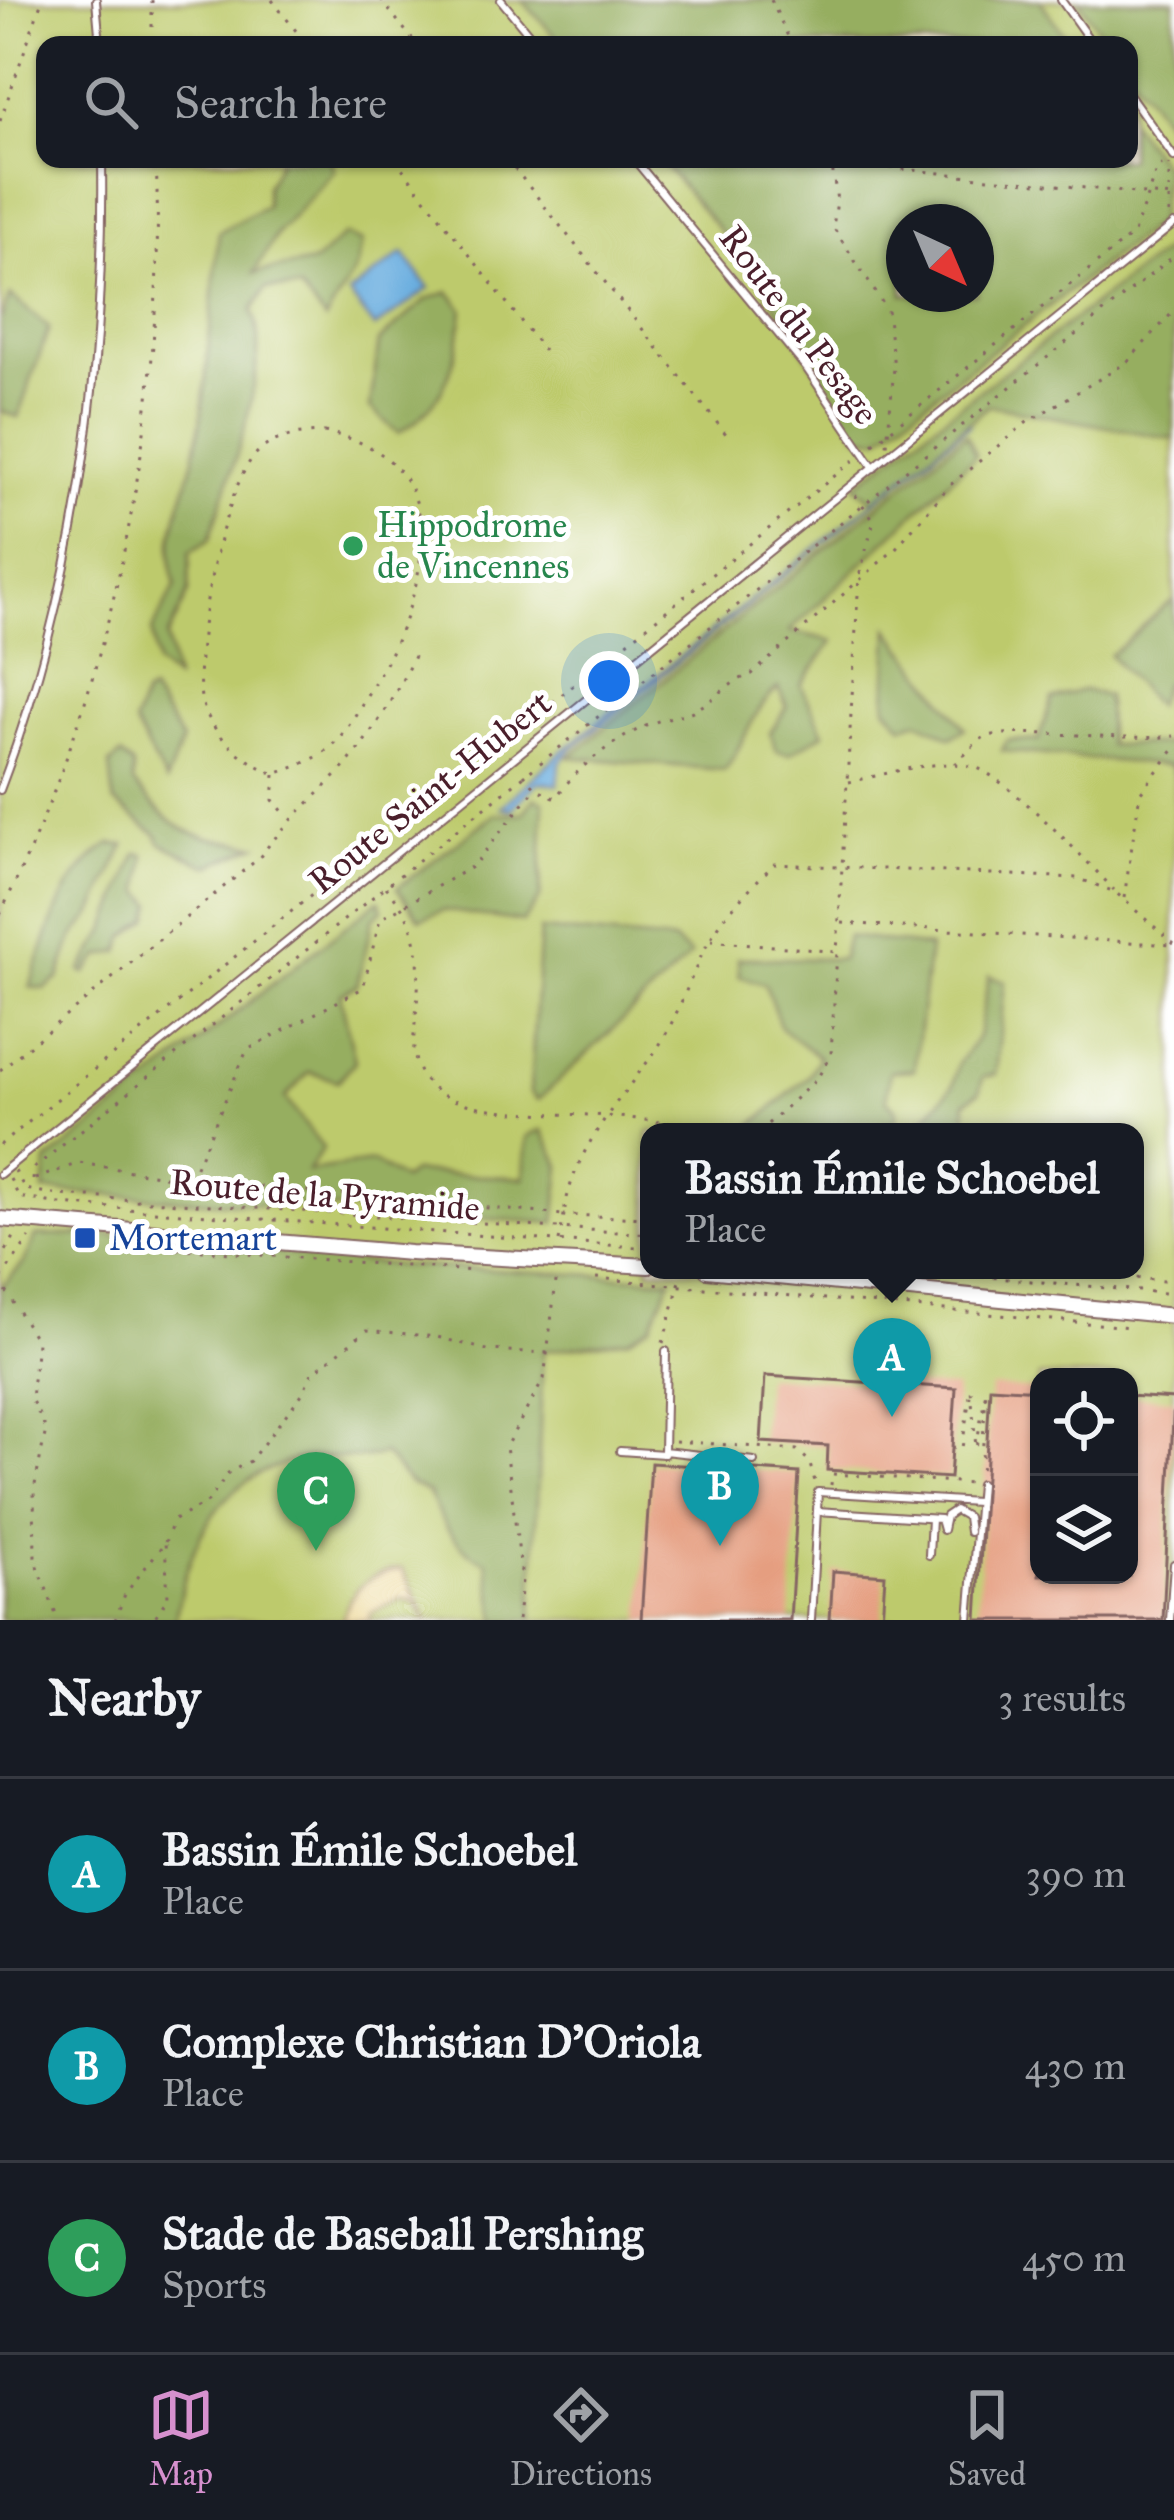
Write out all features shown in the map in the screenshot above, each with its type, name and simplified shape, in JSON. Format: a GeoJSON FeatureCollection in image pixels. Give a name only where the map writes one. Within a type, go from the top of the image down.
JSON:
{"type":"FeatureCollection","features":[{"type":"Feature","properties":{"kind":"street","name":"Route de la Pyramide"},"geometry":{"type":"LineString","coordinates":[[0,1219],[410,1253],[640,1266]]}},
{"type":"Feature","properties":{"kind":"street"},"geometry":{"type":"LineString","coordinates":[[798,1279],[1174,1316]]}},
{"type":"Feature","properties":{"kind":"lane"},"geometry":{"type":"LineString","coordinates":[[96,0],[99,36]]}},
{"type":"Feature","properties":{"kind":"lane"},"geometry":{"type":"LineString","coordinates":[[500,0],[530,36]]}},
{"type":"Feature","properties":{"kind":"lane"},"geometry":{"type":"LineString","coordinates":[[1061,0],[1087,36]]}},
{"type":"Feature","properties":{"kind":"lane"},"geometry":{"type":"LineString","coordinates":[[1138,107],[1174,159]]}},
{"type":"Feature","properties":{"kind":"lane"},"geometry":{"type":"LineString","coordinates":[[0,790],[45,650],[86,452],[97,359],[102,168]]}},
{"type":"Feature","properties":{"kind":"lane","name":"Route du Pesage"},"geometry":{"type":"LineString","coordinates":[[641,168],[807,369],[874,468]]}},
{"type":"Feature","properties":{"kind":"lane","name":"Route Saint-Hubert"},"geometry":{"type":"LineString","coordinates":[[5,1176],[1170,227]]}},
{"type":"Feature","properties":{"kind":"lane"},"geometry":{"type":"LineString","coordinates":[[666,1351],[660,1445],[670,1455]]}},
{"type":"Feature","properties":{"kind":"lane"},"geometry":{"type":"LineString","coordinates":[[620,1451],[754,1462]]}},
{"type":"Feature","properties":{"kind":"lane"},"geometry":{"type":"LineString","coordinates":[[969,1620],[980,1484]]}},
{"type":"Feature","properties":{"kind":"lane"},"geometry":{"type":"LineString","coordinates":[[811,1620],[818,1492],[977,1502]]}},
{"type":"Feature","properties":{"kind":"lane"},"geometry":{"type":"LineString","coordinates":[[817,1511],[940,1519],[943,1530],[946,1516],[962,1511],[969,1532]]}},
{"type":"Feature","properties":{"kind":"lane"},"geometry":{"type":"LineString","coordinates":[[929,1555],[931,1519]]}},
{"type":"Feature","properties":{"kind":"lane"},"geometry":{"type":"LineString","coordinates":[[1170,1620],[1174,1564]]}},
{"type":"Feature","properties":{"kind":"path"},"geometry":{"type":"LineString","coordinates":[[0,122],[42,0]]}},
{"type":"Feature","properties":{"kind":"path"},"geometry":{"type":"LineString","coordinates":[[152,0],[152,36]]}},
{"type":"Feature","properties":{"kind":"path"},"geometry":{"type":"LineString","coordinates":[[272,0],[300,36]]}},
{"type":"Feature","properties":{"kind":"path"},"geometry":{"type":"LineString","coordinates":[[381,0],[410,36]]}},
{"type":"Feature","properties":{"kind":"path"},"geometry":{"type":"LineString","coordinates":[[771,0],[788,36]]}},
{"type":"Feature","properties":{"kind":"path"},"geometry":{"type":"LineString","coordinates":[[0,1145],[1134,233],[1157,168],[1174,159]]}},
{"type":"Feature","properties":{"kind":"path"},"geometry":{"type":"LineString","coordinates":[[1170,227],[1168,166],[1174,159]]}},
{"type":"Feature","properties":{"kind":"path"},"geometry":{"type":"LineString","coordinates":[[0,914],[39,835],[74,737],[109,607],[139,460],[153,322],[156,168]]}},
{"type":"Feature","properties":{"kind":"path"},"geometry":{"type":"LineString","coordinates":[[402,168],[548,356]]}},
{"type":"Feature","properties":{"kind":"path"},"geometry":{"type":"LineString","coordinates":[[514,168],[726,434]]}},
{"type":"Feature","properties":{"kind":"path"},"geometry":{"type":"LineString","coordinates":[[832,168],[837,201],[833,227],[887,310],[894,367],[885,434],[889,455]]}},
{"type":"Feature","properties":{"kind":"path"},"geometry":{"type":"LineString","coordinates":[[903,168],[1172,196]]}},
{"type":"Feature","properties":{"kind":"path"},"geometry":{"type":"LineString","coordinates":[[640,1217],[587,1212],[564,1215],[190,1180],[79,1163],[33,1180],[34,1168],[1174,256]]}},
{"type":"Feature","properties":{"kind":"path"},"geometry":{"type":"LineString","coordinates":[[526,775],[536,788],[556,797],[566,782],[603,752],[656,722],[695,710],[731,681],[752,674],[895,549],[949,486],[1026,423],[1126,363],[1174,311]]}},
{"type":"Feature","properties":{"kind":"path"},"geometry":{"type":"LineString","coordinates":[[302,433],[352,437],[394,461],[411,487],[422,519],[421,563],[408,617],[355,714],[332,746],[275,774],[246,762],[220,733],[204,707],[196,674],[230,501],[256,453],[278,440],[302,433]]}},
{"type":"Feature","properties":{"kind":"path"},"geometry":{"type":"LineString","coordinates":[[769,1123],[826,1069],[831,1054],[859,577],[874,520],[862,504]]}},
{"type":"Feature","properties":{"kind":"path"},"geometry":{"type":"LineString","coordinates":[[0,1070],[225,891],[259,858],[288,817],[348,760],[398,691],[415,655]]}},
{"type":"Feature","properties":{"kind":"path"},"geometry":{"type":"LineString","coordinates":[[953,766],[982,739],[1012,730],[1075,738],[1174,736]]}},
{"type":"Feature","properties":{"kind":"path"},"geometry":{"type":"LineString","coordinates":[[1124,899],[1140,793],[1174,749]]}},
{"type":"Feature","properties":{"kind":"path"},"geometry":{"type":"LineString","coordinates":[[848,783],[928,765],[976,766],[1072,845],[1115,892],[1174,944]]}},
{"type":"Feature","properties":{"kind":"path"},"geometry":{"type":"LineString","coordinates":[[275,774],[273,800],[288,817]]}},
{"type":"Feature","properties":{"kind":"path"},"geometry":{"type":"LineString","coordinates":[[190,1180],[247,1050],[363,988],[380,919],[405,909],[473,866],[536,788]]}},
{"type":"Feature","properties":{"kind":"path"},"geometry":{"type":"LineString","coordinates":[[559,1246],[571,1184],[608,1116],[656,1050],[709,940],[733,906],[774,864],[1077,878],[1115,892]]}},
{"type":"Feature","properties":{"kind":"path"},"geometry":{"type":"LineString","coordinates":[[385,885],[405,909],[422,959],[414,1064],[430,1088],[471,1104],[518,1112],[659,1123]]}},
{"type":"Feature","properties":{"kind":"path"},"geometry":{"type":"LineString","coordinates":[[840,923],[1174,944]]}},
{"type":"Feature","properties":{"kind":"path"},"geometry":{"type":"LineString","coordinates":[[709,940],[837,952]]}},
{"type":"Feature","properties":{"kind":"path"},"geometry":{"type":"LineString","coordinates":[[15,1172],[25,1189],[59,1195],[640,1234]]}},
{"type":"Feature","properties":{"kind":"path","name":"Route de la Pyramide"},"geometry":{"type":"LineString","coordinates":[[5,1176],[20,1196],[60,1204],[559,1246],[640,1248]]}},
{"type":"Feature","properties":{"kind":"path"},"geometry":{"type":"LineString","coordinates":[[0,1261],[17,1230],[32,1233],[28,1246],[0,1280],[37,1342],[31,1399],[46,1429],[34,1490],[35,1558],[58,1620]]}},
{"type":"Feature","properties":{"kind":"path"},"geometry":{"type":"LineString","coordinates":[[158,1247],[486,1272]]}},
{"type":"Feature","properties":{"kind":"path"},"geometry":{"type":"LineString","coordinates":[[518,1620],[522,1580],[506,1446],[544,1379],[557,1271]]}},
{"type":"Feature","properties":{"kind":"path"},"geometry":{"type":"LineString","coordinates":[[577,1276],[1150,1329]]}},
{"type":"Feature","properties":{"kind":"path"},"geometry":{"type":"LineString","coordinates":[[666,1351],[662,1337],[681,1279]]}},
{"type":"Feature","properties":{"kind":"path"},"geometry":{"type":"LineString","coordinates":[[1009,1279],[1174,1294]]}},
{"type":"Feature","properties":{"kind":"path"},"geometry":{"type":"LineString","coordinates":[[1144,1279],[1174,1282]]}},
{"type":"Feature","properties":{"kind":"path"},"geometry":{"type":"LineString","coordinates":[[115,1620],[125,1594],[165,1542],[174,1520],[208,1502],[228,1473],[250,1461],[302,1394],[312,1373],[367,1330],[437,1336],[487,1350],[548,1354]]}},
{"type":"Feature","properties":{"kind":"path"},"geometry":{"type":"LineString","coordinates":[[962,1448],[970,1389],[974,1448]]}},
{"type":"Feature","properties":{"kind":"path"},"geometry":{"type":"LineString","coordinates":[[830,1493],[832,1474],[980,1484],[986,1390],[974,1448]]}},
{"type":"Feature","properties":{"kind":"path"},"geometry":{"type":"LineString","coordinates":[[952,1447],[983,1448]]}},
{"type":"Feature","properties":{"kind":"path"},"geometry":{"type":"LineString","coordinates":[[153,1620],[168,1597],[165,1542]]}},
{"type":"Feature","properties":{"kind":"green space"},"geometry":{"type":"Polygon","coordinates":[[[0,0],[1174,0],[1174,1620],[0,1620],[0,0]]]}},
{"type":"Feature","properties":{"kind":"green space"},"geometry":{"type":"Polygon","coordinates":[[[522,0],[1040,0],[1065,36],[555,36],[522,0]]]}},
{"type":"Feature","properties":{"kind":"green space"},"geometry":{"type":"Polygon","coordinates":[[[1078,0],[1174,0],[1174,134],[1138,84],[1138,36],[1104,36],[1078,0]]]}},
{"type":"Feature","properties":{"kind":"green space"},"geometry":{"type":"Polygon","coordinates":[[[1138,133],[1165,168],[1158,222],[879,438],[859,436],[749,265],[667,168],[1138,168],[1138,133]]]}},
{"type":"Feature","properties":{"kind":"green space"},"geometry":{"type":"Polygon","coordinates":[[[276,168],[334,171],[277,234],[254,273],[315,262],[344,235],[362,242],[356,269],[325,320],[300,289],[266,288],[252,311],[257,333],[253,391],[210,539],[190,552],[189,592],[167,638],[175,679],[157,665],[152,631],[176,585],[173,533],[200,422],[219,232],[266,206],[266,187],[276,168]]]}},
{"type":"Feature","properties":{"kind":"green space"},"geometry":{"type":"Polygon","coordinates":[[[1168,248],[1174,255],[1174,439],[989,405],[874,502],[855,485],[1168,248]]]}},
{"type":"Feature","properties":{"kind":"green space"},"geometry":{"type":"Polygon","coordinates":[[[449,292],[463,309],[453,364],[428,409],[398,433],[370,408],[379,341],[427,299],[449,292]]]}},
{"type":"Feature","properties":{"kind":"green space"},"geometry":{"type":"Polygon","coordinates":[[[10,295],[49,328],[18,417],[0,411],[0,321],[10,295]]]}},
{"type":"Feature","properties":{"kind":"green space"},"geometry":{"type":"Polygon","coordinates":[[[966,434],[976,455],[790,631],[833,641],[801,685],[824,733],[789,754],[777,751],[770,733],[787,707],[778,688],[762,706],[725,770],[569,757],[966,434]]]}},
{"type":"Feature","properties":{"kind":"green space"},"geometry":{"type":"Polygon","coordinates":[[[1174,600],[1174,690],[1164,683],[1156,706],[1110,655],[1174,600]]]}},
{"type":"Feature","properties":{"kind":"green space"},"geometry":{"type":"Polygon","coordinates":[[[889,628],[965,728],[951,737],[918,721],[903,726],[886,707],[889,628]]]}},
{"type":"Feature","properties":{"kind":"green space"},"geometry":{"type":"Polygon","coordinates":[[[1082,690],[1107,696],[1108,745],[1168,744],[1174,739],[1174,777],[1170,766],[1002,751],[1007,740],[1038,741],[1052,699],[1082,690]]]}},
{"type":"Feature","properties":{"kind":"green space"},"geometry":{"type":"Polygon","coordinates":[[[151,692],[182,741],[166,782],[134,724],[144,696],[151,692]]]}},
{"type":"Feature","properties":{"kind":"green space"},"geometry":{"type":"Polygon","coordinates":[[[121,755],[133,766],[133,783],[174,823],[215,839],[257,845],[209,866],[160,843],[157,835],[114,802],[110,764],[121,755]]]}},
{"type":"Feature","properties":{"kind":"green space"},"geometry":{"type":"Polygon","coordinates":[[[535,798],[544,802],[540,898],[523,922],[444,910],[420,919],[397,888],[495,814],[523,813],[535,798]]]}},
{"type":"Feature","properties":{"kind":"green space"},"geometry":{"type":"Polygon","coordinates":[[[110,844],[125,845],[92,915],[73,937],[59,978],[45,989],[30,987],[68,890],[93,857],[110,844]]]}},
{"type":"Feature","properties":{"kind":"green space"},"geometry":{"type":"Polygon","coordinates":[[[137,853],[145,855],[141,891],[153,904],[149,919],[126,936],[120,952],[100,956],[86,973],[81,971],[106,931],[137,853]]]}},
{"type":"Feature","properties":{"kind":"green space"},"geometry":{"type":"Polygon","coordinates":[[[379,900],[383,909],[373,918],[357,985],[340,994],[355,1061],[338,1081],[309,1072],[285,1098],[323,1148],[308,1171],[373,1162],[403,1180],[412,1172],[524,1178],[527,1136],[542,1130],[561,1166],[555,1223],[44,1191],[47,1162],[379,900]]]}},
{"type":"Feature","properties":{"kind":"green space"},"geometry":{"type":"Polygon","coordinates":[[[540,930],[673,941],[691,955],[538,1100],[530,1093],[540,930]]]}},
{"type":"Feature","properties":{"kind":"green space"},"geometry":{"type":"Polygon","coordinates":[[[847,936],[929,947],[914,1070],[890,1071],[886,1099],[896,1110],[895,1123],[755,1123],[809,1076],[819,1057],[781,1028],[765,984],[739,976],[738,958],[842,959],[847,936]]]}},
{"type":"Feature","properties":{"kind":"green space"},"geometry":{"type":"Polygon","coordinates":[[[989,976],[1005,982],[996,1074],[983,1078],[979,1092],[965,1102],[967,1123],[921,1123],[953,1086],[958,1064],[978,1037],[989,976]]]}},
{"type":"Feature","properties":{"kind":"green space"},"geometry":{"type":"Polygon","coordinates":[[[101,1234],[397,1265],[671,1279],[651,1325],[628,1339],[543,1351],[532,1620],[497,1620],[487,1562],[458,1542],[429,1493],[409,1483],[384,1454],[310,1458],[279,1465],[231,1494],[200,1537],[175,1620],[0,1620],[0,1288],[24,1263],[36,1236],[101,1234]]]}},
{"type":"Feature","properties":{"kind":"sand"},"geometry":{"type":"Polygon","coordinates":[[[402,1569],[428,1620],[413,1600],[401,1598],[371,1613],[369,1620],[342,1620],[350,1599],[363,1584],[402,1569]]]}},
{"type":"Feature","properties":{"kind":"water"},"geometry":{"type":"Polygon","coordinates":[[[403,253],[429,288],[375,328],[349,294],[403,253]]]}},
{"type":"Feature","properties":{"kind":"water"},"geometry":{"type":"Polygon","coordinates":[[[971,423],[572,748],[560,762],[558,785],[538,782],[511,809],[501,807],[560,753],[971,423]]]}},
{"type":"Feature","properties":{"kind":"building"},"geometry":{"type":"Polygon","coordinates":[[[765,1376],[956,1388],[950,1478],[827,1470],[828,1446],[761,1442],[765,1376]]]}},
{"type":"Feature","properties":{"kind":"building"},"geometry":{"type":"Polygon","coordinates":[[[990,1387],[1030,1389],[1030,1584],[1138,1584],[1138,1397],[1174,1399],[1163,1620],[977,1620],[990,1387]]]}},
{"type":"Feature","properties":{"kind":"building"},"geometry":{"type":"Polygon","coordinates":[[[651,1463],[799,1473],[790,1620],[641,1620],[651,1463]]]}},
{"type":"Feature","properties":{"kind":"building"},"geometry":{"type":"Polygon","coordinates":[[[833,1571],[885,1575],[882,1620],[830,1620],[833,1571]]]}},
{"type":"Feature","properties":{"kind":"place","name":"Hippodrome de Vincennes"},"geometry":{"type":"Point","coordinates":[353,546]}},
{"type":"Feature","properties":{"kind":"place","name":"Mortemart"},"geometry":{"type":"Point","coordinates":[85,1238]}},
{"type":"Feature","properties":{"kind":"place","name":"Bassin Émile Schoebel"},"geometry":{"type":"Point","coordinates":[892,1417]}},
{"type":"Feature","properties":{"kind":"place","name":"Complexe Christian D’Oriola"},"geometry":{"type":"Point","coordinates":[720,1546]}},
{"type":"Feature","properties":{"kind":"place","name":"Stade de Baseball Pershing"},"geometry":{"type":"Point","coordinates":[316,1551]}}]}
